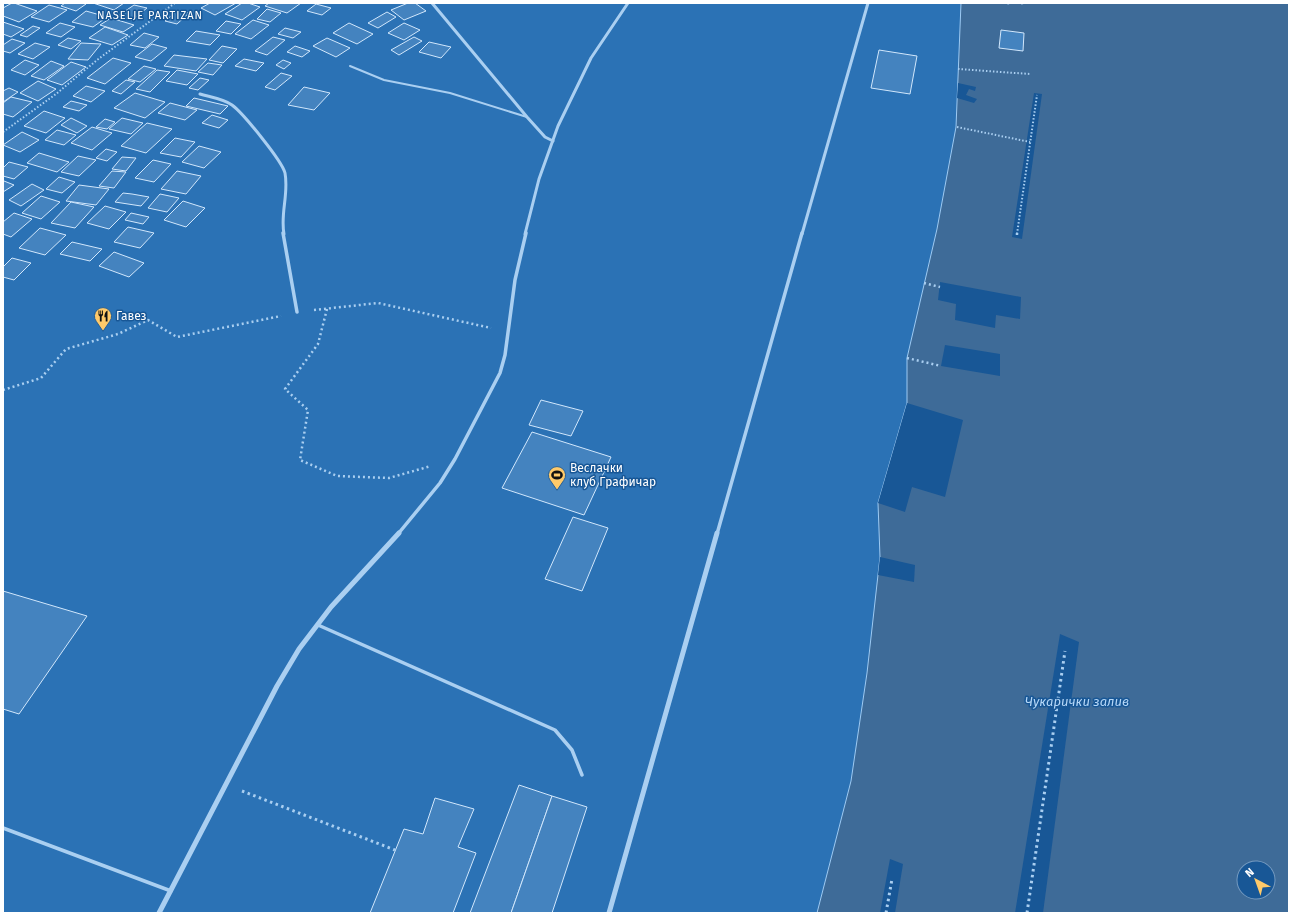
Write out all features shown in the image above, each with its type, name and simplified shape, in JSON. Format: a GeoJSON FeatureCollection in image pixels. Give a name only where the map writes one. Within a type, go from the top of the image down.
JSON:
{"type":"FeatureCollection","features":[{"type":"Feature","properties":{"kind":"street"},"geometry":{"type":"LineString","coordinates":[[432,3],[527,117],[545,137],[553,141]]}},
{"type":"Feature","properties":{"kind":"street"},"geometry":{"type":"LineString","coordinates":[[159,913],[227,785],[277,686],[300,649],[317,625],[426,501],[440,483],[500,373],[505,355],[515,280],[524,236],[539,179],[558,126],[591,58],[628,3]]}},
{"type":"Feature","properties":{"kind":"street"},"geometry":{"type":"LineString","coordinates":[[609,913],[868,3]]}},
{"type":"Feature","properties":{"kind":"street"},"geometry":{"type":"LineString","coordinates":[[200,94],[232,105],[265,140],[285,172],[286,202],[282,225],[297,312]]}},
{"type":"Feature","properties":{"kind":"lane"},"geometry":{"type":"LineString","coordinates":[[350,66],[384,80],[450,93],[527,117]]}},
{"type":"Feature","properties":{"kind":"lane"},"geometry":{"type":"LineString","coordinates":[[317,625],[555,730],[572,750],[582,775]]}},
{"type":"Feature","properties":{"kind":"lane"},"geometry":{"type":"LineString","coordinates":[[3,828],[171,891]]}},
{"type":"Feature","properties":{"kind":"path"},"geometry":{"type":"LineString","coordinates":[[3,132],[56,94],[97,60],[175,3]]}},
{"type":"Feature","properties":{"kind":"path"},"geometry":{"type":"LineString","coordinates":[[958,69],[1030,74]]}},
{"type":"Feature","properties":{"kind":"path"},"geometry":{"type":"LineString","coordinates":[[1016,234],[1037,95]]}},
{"type":"Feature","properties":{"kind":"path"},"geometry":{"type":"LineString","coordinates":[[956,127],[1030,142]]}},
{"type":"Feature","properties":{"kind":"path"},"geometry":{"type":"LineString","coordinates":[[924,283],[940,287]]}},
{"type":"Feature","properties":{"kind":"path"},"geometry":{"type":"LineString","coordinates":[[3,390],[41,378],[66,349],[118,334],[148,320],[177,337],[297,312],[378,304],[508,332]]}},
{"type":"Feature","properties":{"kind":"path"},"geometry":{"type":"LineString","coordinates":[[328,308],[318,344],[285,388],[308,410],[300,460],[337,476],[389,478],[454,458]]}},
{"type":"Feature","properties":{"kind":"path"},"geometry":{"type":"LineString","coordinates":[[906,358],[941,366]]}},
{"type":"Feature","properties":{"kind":"path"},"geometry":{"type":"LineString","coordinates":[[1027,913],[1065,651]]}},
{"type":"Feature","properties":{"kind":"path"},"geometry":{"type":"LineString","coordinates":[[227,785],[396,850]]}},
{"type":"Feature","properties":{"kind":"path"},"geometry":{"type":"LineString","coordinates":[[886,913],[892,879]]}},
{"type":"Feature","properties":{"kind":"shaded area"},"geometry":{"type":"Polygon","coordinates":[[[3,3],[1289,3],[1289,913],[3,913],[3,3]]]}},
{"type":"Feature","properties":{"kind":"water","name":"Чукарички залив"},"geometry":{"type":"Polygon","coordinates":[[[961,3],[1289,3],[1289,913],[817,913],[851,781],[867,673],[880,557],[878,503],[907,403],[907,358],[937,229],[956,127],[961,3]]]}},
{"type":"Feature","properties":{"kind":"pier"},"geometry":{"type":"Polygon","coordinates":[[[958,83],[976,87],[975,91],[969,89],[966,95],[977,99],[974,103],[957,98],[958,83]]]}},
{"type":"Feature","properties":{"kind":"pier"},"geometry":{"type":"Polygon","coordinates":[[[1034,93],[1042,94],[1022,239],[1012,237],[1034,93]]]}},
{"type":"Feature","properties":{"kind":"pier"},"geometry":{"type":"Polygon","coordinates":[[[940,282],[1021,297],[1020,319],[996,315],[995,328],[955,320],[956,304],[938,300],[940,282]]]}},
{"type":"Feature","properties":{"kind":"pier"},"geometry":{"type":"Polygon","coordinates":[[[945,345],[1000,354],[1000,376],[941,366],[945,345]]]}},
{"type":"Feature","properties":{"kind":"pier"},"geometry":{"type":"Polygon","coordinates":[[[907,403],[963,420],[945,497],[912,487],[905,512],[878,503],[907,403]]]}},
{"type":"Feature","properties":{"kind":"pier"},"geometry":{"type":"Polygon","coordinates":[[[880,557],[915,565],[914,582],[878,575],[880,557]]]}},
{"type":"Feature","properties":{"kind":"pier"},"geometry":{"type":"Polygon","coordinates":[[[1060,634],[1079,642],[1043,913],[1015,913],[1060,634]]]}},
{"type":"Feature","properties":{"kind":"pier"},"geometry":{"type":"Polygon","coordinates":[[[890,859],[903,864],[895,913],[880,913],[890,859]]]}},
{"type":"Feature","properties":{"kind":"building"},"geometry":{"type":"Polygon","coordinates":[[[12,3],[37,11],[19,22],[3,16],[3,8],[12,3]]]}},
{"type":"Feature","properties":{"kind":"building"},"geometry":{"type":"Polygon","coordinates":[[[65,3],[86,4],[76,11],[61,6],[65,3]]]}},
{"type":"Feature","properties":{"kind":"building"},"geometry":{"type":"Polygon","coordinates":[[[93,3],[124,3],[114,10],[93,3]]]}},
{"type":"Feature","properties":{"kind":"building"},"geometry":{"type":"Polygon","coordinates":[[[210,3],[236,3],[215,15],[201,8],[210,3]]]}},
{"type":"Feature","properties":{"kind":"building"},"geometry":{"type":"Polygon","coordinates":[[[242,3],[248,3],[260,7],[242,20],[225,14],[242,3]]]}},
{"type":"Feature","properties":{"kind":"building"},"geometry":{"type":"Polygon","coordinates":[[[269,3],[301,3],[287,13],[265,6],[269,3]]]}},
{"type":"Feature","properties":{"kind":"building"},"geometry":{"type":"Polygon","coordinates":[[[408,3],[415,3],[426,11],[404,20],[391,10],[408,3]]]}},
{"type":"Feature","properties":{"kind":"building"},"geometry":{"type":"Polygon","coordinates":[[[316,4],[331,8],[322,15],[307,11],[316,4]]]}},
{"type":"Feature","properties":{"kind":"building"},"geometry":{"type":"Polygon","coordinates":[[[49,5],[67,10],[49,22],[31,17],[49,5]]]}},
{"type":"Feature","properties":{"kind":"building"},"geometry":{"type":"Polygon","coordinates":[[[134,5],[147,8],[132,20],[118,16],[134,5]]]}},
{"type":"Feature","properties":{"kind":"building"},"geometry":{"type":"Polygon","coordinates":[[[267,9],[281,13],[270,22],[257,19],[267,9]]]}},
{"type":"Feature","properties":{"kind":"building"},"geometry":{"type":"Polygon","coordinates":[[[86,11],[107,17],[93,27],[72,22],[86,11]]]}},
{"type":"Feature","properties":{"kind":"building"},"geometry":{"type":"Polygon","coordinates":[[[177,11],[189,13],[177,24],[165,21],[177,11]]]}},
{"type":"Feature","properties":{"kind":"building"},"geometry":{"type":"Polygon","coordinates":[[[387,12],[396,17],[378,28],[368,23],[387,12]]]}},
{"type":"Feature","properties":{"kind":"building"},"geometry":{"type":"Polygon","coordinates":[[[111,18],[134,25],[123,32],[100,25],[111,18]]]}},
{"type":"Feature","properties":{"kind":"building"},"geometry":{"type":"Polygon","coordinates":[[[253,20],[269,25],[251,39],[235,34],[253,20]]]}},
{"type":"Feature","properties":{"kind":"building"},"geometry":{"type":"Polygon","coordinates":[[[226,21],[241,24],[231,34],[216,31],[226,21]]]}},
{"type":"Feature","properties":{"kind":"building"},"geometry":{"type":"Polygon","coordinates":[[[3,22],[24,29],[11,37],[3,34],[3,22]]]}},
{"type":"Feature","properties":{"kind":"building"},"geometry":{"type":"Polygon","coordinates":[[[60,23],[75,27],[61,37],[46,33],[60,23]]]}},
{"type":"Feature","properties":{"kind":"building"},"geometry":{"type":"Polygon","coordinates":[[[349,23],[373,34],[357,44],[333,33],[349,23]]]}},
{"type":"Feature","properties":{"kind":"building"},"geometry":{"type":"Polygon","coordinates":[[[404,23],[420,30],[404,40],[388,33],[404,23]]]}},
{"type":"Feature","properties":{"kind":"building"},"geometry":{"type":"Polygon","coordinates":[[[33,26],[40,28],[27,37],[20,35],[33,26]]]}},
{"type":"Feature","properties":{"kind":"building"},"geometry":{"type":"Polygon","coordinates":[[[105,27],[128,35],[112,45],[89,38],[105,27]]]}},
{"type":"Feature","properties":{"kind":"building"},"geometry":{"type":"Polygon","coordinates":[[[285,28],[301,32],[293,38],[278,34],[285,28]]]}},
{"type":"Feature","properties":{"kind":"building"},"geometry":{"type":"Polygon","coordinates":[[[1001,30],[1024,33],[1023,51],[999,48],[1001,30]]]}},
{"type":"Feature","properties":{"kind":"building"},"geometry":{"type":"Polygon","coordinates":[[[196,31],[220,35],[210,45],[186,41],[196,31]]]}},
{"type":"Feature","properties":{"kind":"building"},"geometry":{"type":"Polygon","coordinates":[[[144,33],[159,37],[145,48],[130,45],[144,33]]]}},
{"type":"Feature","properties":{"kind":"building"},"geometry":{"type":"Polygon","coordinates":[[[273,37],[285,40],[267,55],[255,51],[273,37]]]}},
{"type":"Feature","properties":{"kind":"building"},"geometry":{"type":"Polygon","coordinates":[[[414,37],[422,41],[399,55],[391,50],[414,37]]]}},
{"type":"Feature","properties":{"kind":"building"},"geometry":{"type":"Polygon","coordinates":[[[68,38],[81,41],[71,49],[58,45],[68,38]]]}},
{"type":"Feature","properties":{"kind":"building"},"geometry":{"type":"Polygon","coordinates":[[[327,38],[350,48],[336,57],[313,46],[327,38]]]}},
{"type":"Feature","properties":{"kind":"building"},"geometry":{"type":"Polygon","coordinates":[[[12,39],[25,43],[10,53],[3,51],[3,45],[12,39]]]}},
{"type":"Feature","properties":{"kind":"building"},"geometry":{"type":"Polygon","coordinates":[[[429,42],[451,47],[441,58],[419,52],[429,42]]]}},
{"type":"Feature","properties":{"kind":"building"},"geometry":{"type":"Polygon","coordinates":[[[35,43],[50,47],[33,59],[18,54],[35,43]]]}},
{"type":"Feature","properties":{"kind":"building"},"geometry":{"type":"Polygon","coordinates":[[[81,43],[101,44],[88,60],[68,59],[81,43]]]}},
{"type":"Feature","properties":{"kind":"building"},"geometry":{"type":"Polygon","coordinates":[[[152,44],[167,48],[151,61],[135,57],[152,44]]]}},
{"type":"Feature","properties":{"kind":"building"},"geometry":{"type":"Polygon","coordinates":[[[222,46],[237,49],[223,63],[209,60],[222,46]]]}},
{"type":"Feature","properties":{"kind":"building"},"geometry":{"type":"Polygon","coordinates":[[[295,46],[310,51],[302,57],[287,52],[295,46]]]}},
{"type":"Feature","properties":{"kind":"building"},"geometry":{"type":"Polygon","coordinates":[[[879,50],[917,56],[910,94],[871,88],[879,50]]]}},
{"type":"Feature","properties":{"kind":"building"},"geometry":{"type":"Polygon","coordinates":[[[174,55],[207,59],[196,71],[164,66],[174,55]]]}},
{"type":"Feature","properties":{"kind":"building"},"geometry":{"type":"Polygon","coordinates":[[[113,58],[131,63],[105,84],[87,78],[113,58]]]}},
{"type":"Feature","properties":{"kind":"building"},"geometry":{"type":"Polygon","coordinates":[[[244,59],[264,63],[256,71],[235,66],[244,59]]]}},
{"type":"Feature","properties":{"kind":"building"},"geometry":{"type":"Polygon","coordinates":[[[25,60],[39,65],[25,75],[11,70],[25,60]]]}},
{"type":"Feature","properties":{"kind":"building"},"geometry":{"type":"Polygon","coordinates":[[[283,60],[291,63],[284,69],[276,65],[283,60]]]}},
{"type":"Feature","properties":{"kind":"building"},"geometry":{"type":"Polygon","coordinates":[[[51,61],[64,66],[44,80],[31,76],[51,61]]]}},
{"type":"Feature","properties":{"kind":"building"},"geometry":{"type":"Polygon","coordinates":[[[71,62],[86,67],[62,85],[47,80],[71,62]]]}},
{"type":"Feature","properties":{"kind":"building"},"geometry":{"type":"Polygon","coordinates":[[[208,63],[222,65],[213,75],[198,72],[208,63]]]}},
{"type":"Feature","properties":{"kind":"building"},"geometry":{"type":"Polygon","coordinates":[[[144,66],[156,69],[140,82],[128,79],[144,66]]]}},
{"type":"Feature","properties":{"kind":"building"},"geometry":{"type":"Polygon","coordinates":[[[157,70],[170,72],[150,92],[136,89],[157,70]]]}},
{"type":"Feature","properties":{"kind":"building"},"geometry":{"type":"Polygon","coordinates":[[[177,70],[198,74],[187,85],[166,81],[177,70]]]}},
{"type":"Feature","properties":{"kind":"building"},"geometry":{"type":"Polygon","coordinates":[[[281,73],[292,76],[275,90],[265,87],[281,73]]]}},
{"type":"Feature","properties":{"kind":"building"},"geometry":{"type":"Polygon","coordinates":[[[200,78],[209,80],[198,90],[189,88],[200,78]]]}},
{"type":"Feature","properties":{"kind":"building"},"geometry":{"type":"Polygon","coordinates":[[[126,80],[135,82],[121,94],[112,91],[126,80]]]}},
{"type":"Feature","properties":{"kind":"building"},"geometry":{"type":"Polygon","coordinates":[[[38,81],[56,89],[38,101],[20,93],[38,81]]]}},
{"type":"Feature","properties":{"kind":"building"},"geometry":{"type":"Polygon","coordinates":[[[86,86],[105,91],[91,102],[73,96],[86,86]]]}},
{"type":"Feature","properties":{"kind":"building"},"geometry":{"type":"Polygon","coordinates":[[[304,87],[330,93],[314,110],[288,105],[304,87]]]}},
{"type":"Feature","properties":{"kind":"building"},"geometry":{"type":"Polygon","coordinates":[[[9,88],[18,92],[3,102],[3,91],[9,88]]]}},
{"type":"Feature","properties":{"kind":"building"},"geometry":{"type":"Polygon","coordinates":[[[135,93],[165,102],[145,118],[114,108],[135,93]]]}},
{"type":"Feature","properties":{"kind":"building"},"geometry":{"type":"Polygon","coordinates":[[[11,97],[32,102],[13,117],[3,114],[3,103],[11,97]]]}},
{"type":"Feature","properties":{"kind":"building"},"geometry":{"type":"Polygon","coordinates":[[[194,98],[228,106],[220,114],[186,106],[194,98]]]}},
{"type":"Feature","properties":{"kind":"building"},"geometry":{"type":"Polygon","coordinates":[[[71,101],[87,105],[79,111],[63,107],[71,101]]]}},
{"type":"Feature","properties":{"kind":"building"},"geometry":{"type":"Polygon","coordinates":[[[170,103],[197,110],[185,120],[158,113],[170,103]]]}},
{"type":"Feature","properties":{"kind":"building"},"geometry":{"type":"Polygon","coordinates":[[[44,111],[65,118],[46,133],[24,126],[44,111]]]}},
{"type":"Feature","properties":{"kind":"building"},"geometry":{"type":"Polygon","coordinates":[[[212,115],[228,120],[219,128],[202,123],[212,115]]]}},
{"type":"Feature","properties":{"kind":"building"},"geometry":{"type":"Polygon","coordinates":[[[71,118],[87,126],[77,133],[61,125],[71,118]]]}},
{"type":"Feature","properties":{"kind":"building"},"geometry":{"type":"Polygon","coordinates":[[[122,118],[143,123],[131,134],[109,129],[122,118]]]}},
{"type":"Feature","properties":{"kind":"building"},"geometry":{"type":"Polygon","coordinates":[[[105,119],[115,122],[107,129],[96,127],[105,119]]]}},
{"type":"Feature","properties":{"kind":"building"},"geometry":{"type":"Polygon","coordinates":[[[147,123],[172,129],[146,153],[121,146],[147,123]]]}},
{"type":"Feature","properties":{"kind":"building"},"geometry":{"type":"Polygon","coordinates":[[[92,127],[112,133],[92,150],[71,143],[92,127]]]}},
{"type":"Feature","properties":{"kind":"building"},"geometry":{"type":"Polygon","coordinates":[[[57,130],[76,135],[64,145],[45,140],[57,130]]]}},
{"type":"Feature","properties":{"kind":"building"},"geometry":{"type":"Polygon","coordinates":[[[22,132],[39,140],[20,152],[3,145],[22,132]]]}},
{"type":"Feature","properties":{"kind":"building"},"geometry":{"type":"Polygon","coordinates":[[[175,138],[195,142],[181,157],[160,153],[175,138]]]}},
{"type":"Feature","properties":{"kind":"building"},"geometry":{"type":"Polygon","coordinates":[[[199,146],[221,152],[204,168],[182,162],[199,146]]]}},
{"type":"Feature","properties":{"kind":"building"},"geometry":{"type":"Polygon","coordinates":[[[106,149],[117,152],[107,161],[96,158],[106,149]]]}},
{"type":"Feature","properties":{"kind":"building"},"geometry":{"type":"Polygon","coordinates":[[[39,153],[69,162],[57,172],[27,163],[39,153]]]}},
{"type":"Feature","properties":{"kind":"building"},"geometry":{"type":"Polygon","coordinates":[[[78,156],[96,160],[79,176],[61,172],[78,156]]]}},
{"type":"Feature","properties":{"kind":"building"},"geometry":{"type":"Polygon","coordinates":[[[122,157],[136,158],[126,171],[112,169],[122,157]]]}},
{"type":"Feature","properties":{"kind":"building"},"geometry":{"type":"Polygon","coordinates":[[[153,160],[171,164],[154,182],[135,178],[153,160]]]}},
{"type":"Feature","properties":{"kind":"building"},"geometry":{"type":"Polygon","coordinates":[[[9,162],[28,167],[14,179],[3,176],[3,168],[9,162]]]}},
{"type":"Feature","properties":{"kind":"building"},"geometry":{"type":"Polygon","coordinates":[[[112,171],[126,172],[114,188],[99,186],[112,171]]]}},
{"type":"Feature","properties":{"kind":"building"},"geometry":{"type":"Polygon","coordinates":[[[177,171],[201,176],[186,194],[161,189],[177,171]]]}},
{"type":"Feature","properties":{"kind":"building"},"geometry":{"type":"Polygon","coordinates":[[[59,177],[75,182],[62,193],[46,189],[59,177]]]}},
{"type":"Feature","properties":{"kind":"building"},"geometry":{"type":"Polygon","coordinates":[[[4,181],[14,185],[3,192],[3,182],[4,181]]]}},
{"type":"Feature","properties":{"kind":"building"},"geometry":{"type":"Polygon","coordinates":[[[32,184],[44,190],[21,206],[9,200],[32,184]]]}},
{"type":"Feature","properties":{"kind":"building"},"geometry":{"type":"Polygon","coordinates":[[[79,185],[109,189],[96,205],[66,201],[79,185]]]}},
{"type":"Feature","properties":{"kind":"building"},"geometry":{"type":"Polygon","coordinates":[[[123,193],[149,197],[141,206],[115,202],[123,193]]]}},
{"type":"Feature","properties":{"kind":"building"},"geometry":{"type":"Polygon","coordinates":[[[160,194],[179,198],[167,212],[148,208],[160,194]]]}},
{"type":"Feature","properties":{"kind":"building"},"geometry":{"type":"Polygon","coordinates":[[[41,196],[60,202],[41,219],[22,213],[41,196]]]}},
{"type":"Feature","properties":{"kind":"building"},"geometry":{"type":"Polygon","coordinates":[[[183,201],[205,208],[186,227],[164,220],[183,201]]]}},
{"type":"Feature","properties":{"kind":"building"},"geometry":{"type":"Polygon","coordinates":[[[71,202],[94,207],[75,228],[51,223],[71,202]]]}},
{"type":"Feature","properties":{"kind":"building"},"geometry":{"type":"Polygon","coordinates":[[[105,206],[126,212],[109,229],[87,223],[105,206]]]}},
{"type":"Feature","properties":{"kind":"building"},"geometry":{"type":"Polygon","coordinates":[[[14,213],[32,219],[11,237],[3,234],[3,222],[14,213]]]}},
{"type":"Feature","properties":{"kind":"building"},"geometry":{"type":"Polygon","coordinates":[[[131,213],[149,217],[143,224],[125,220],[131,213]]]}},
{"type":"Feature","properties":{"kind":"building"},"geometry":{"type":"Polygon","coordinates":[[[128,227],[154,233],[140,248],[114,242],[128,227]]]}},
{"type":"Feature","properties":{"kind":"building"},"geometry":{"type":"Polygon","coordinates":[[[40,228],[66,235],[45,255],[19,248],[40,228]]]}},
{"type":"Feature","properties":{"kind":"building"},"geometry":{"type":"Polygon","coordinates":[[[72,242],[102,249],[90,261],[60,254],[72,242]]]}},
{"type":"Feature","properties":{"kind":"building"},"geometry":{"type":"Polygon","coordinates":[[[114,252],[144,263],[129,277],[99,266],[114,252]]]}},
{"type":"Feature","properties":{"kind":"building"},"geometry":{"type":"Polygon","coordinates":[[[12,258],[31,263],[14,280],[3,277],[3,267],[12,258]]]}},
{"type":"Feature","properties":{"kind":"building"},"geometry":{"type":"Polygon","coordinates":[[[541,400],[583,411],[571,436],[529,425],[541,400]]]}},
{"type":"Feature","properties":{"kind":"building"},"geometry":{"type":"Polygon","coordinates":[[[532,432],[611,457],[584,515],[502,488],[532,432]]]}},
{"type":"Feature","properties":{"kind":"building"},"geometry":{"type":"Polygon","coordinates":[[[573,517],[608,528],[582,591],[545,579],[573,517]]]}},
{"type":"Feature","properties":{"kind":"building"},"geometry":{"type":"Polygon","coordinates":[[[3,591],[87,616],[19,714],[3,709],[3,591]]]}},
{"type":"Feature","properties":{"kind":"building"},"geometry":{"type":"Polygon","coordinates":[[[519,785],[552,796],[511,913],[470,913],[519,785]]]}},
{"type":"Feature","properties":{"kind":"building"},"geometry":{"type":"Polygon","coordinates":[[[552,796],[587,807],[552,913],[511,913],[552,796]]]}},
{"type":"Feature","properties":{"kind":"building"},"geometry":{"type":"Polygon","coordinates":[[[435,798],[474,809],[458,847],[476,853],[453,913],[370,913],[404,829],[423,834],[435,798]]]}},
{"type":"Feature","properties":{"kind":"place","name":"Гавез"},"geometry":{"type":"Point","coordinates":[103,331]}},
{"type":"Feature","properties":{"kind":"place","name":"Веслачки клуб Графичар"},"geometry":{"type":"Point","coordinates":[557,490]}},
{"type":"Feature","properties":{"kind":"district","name":"NASELJE PARTIZAN"},"geometry":{"type":"Point","coordinates":[150,15]}}]}
